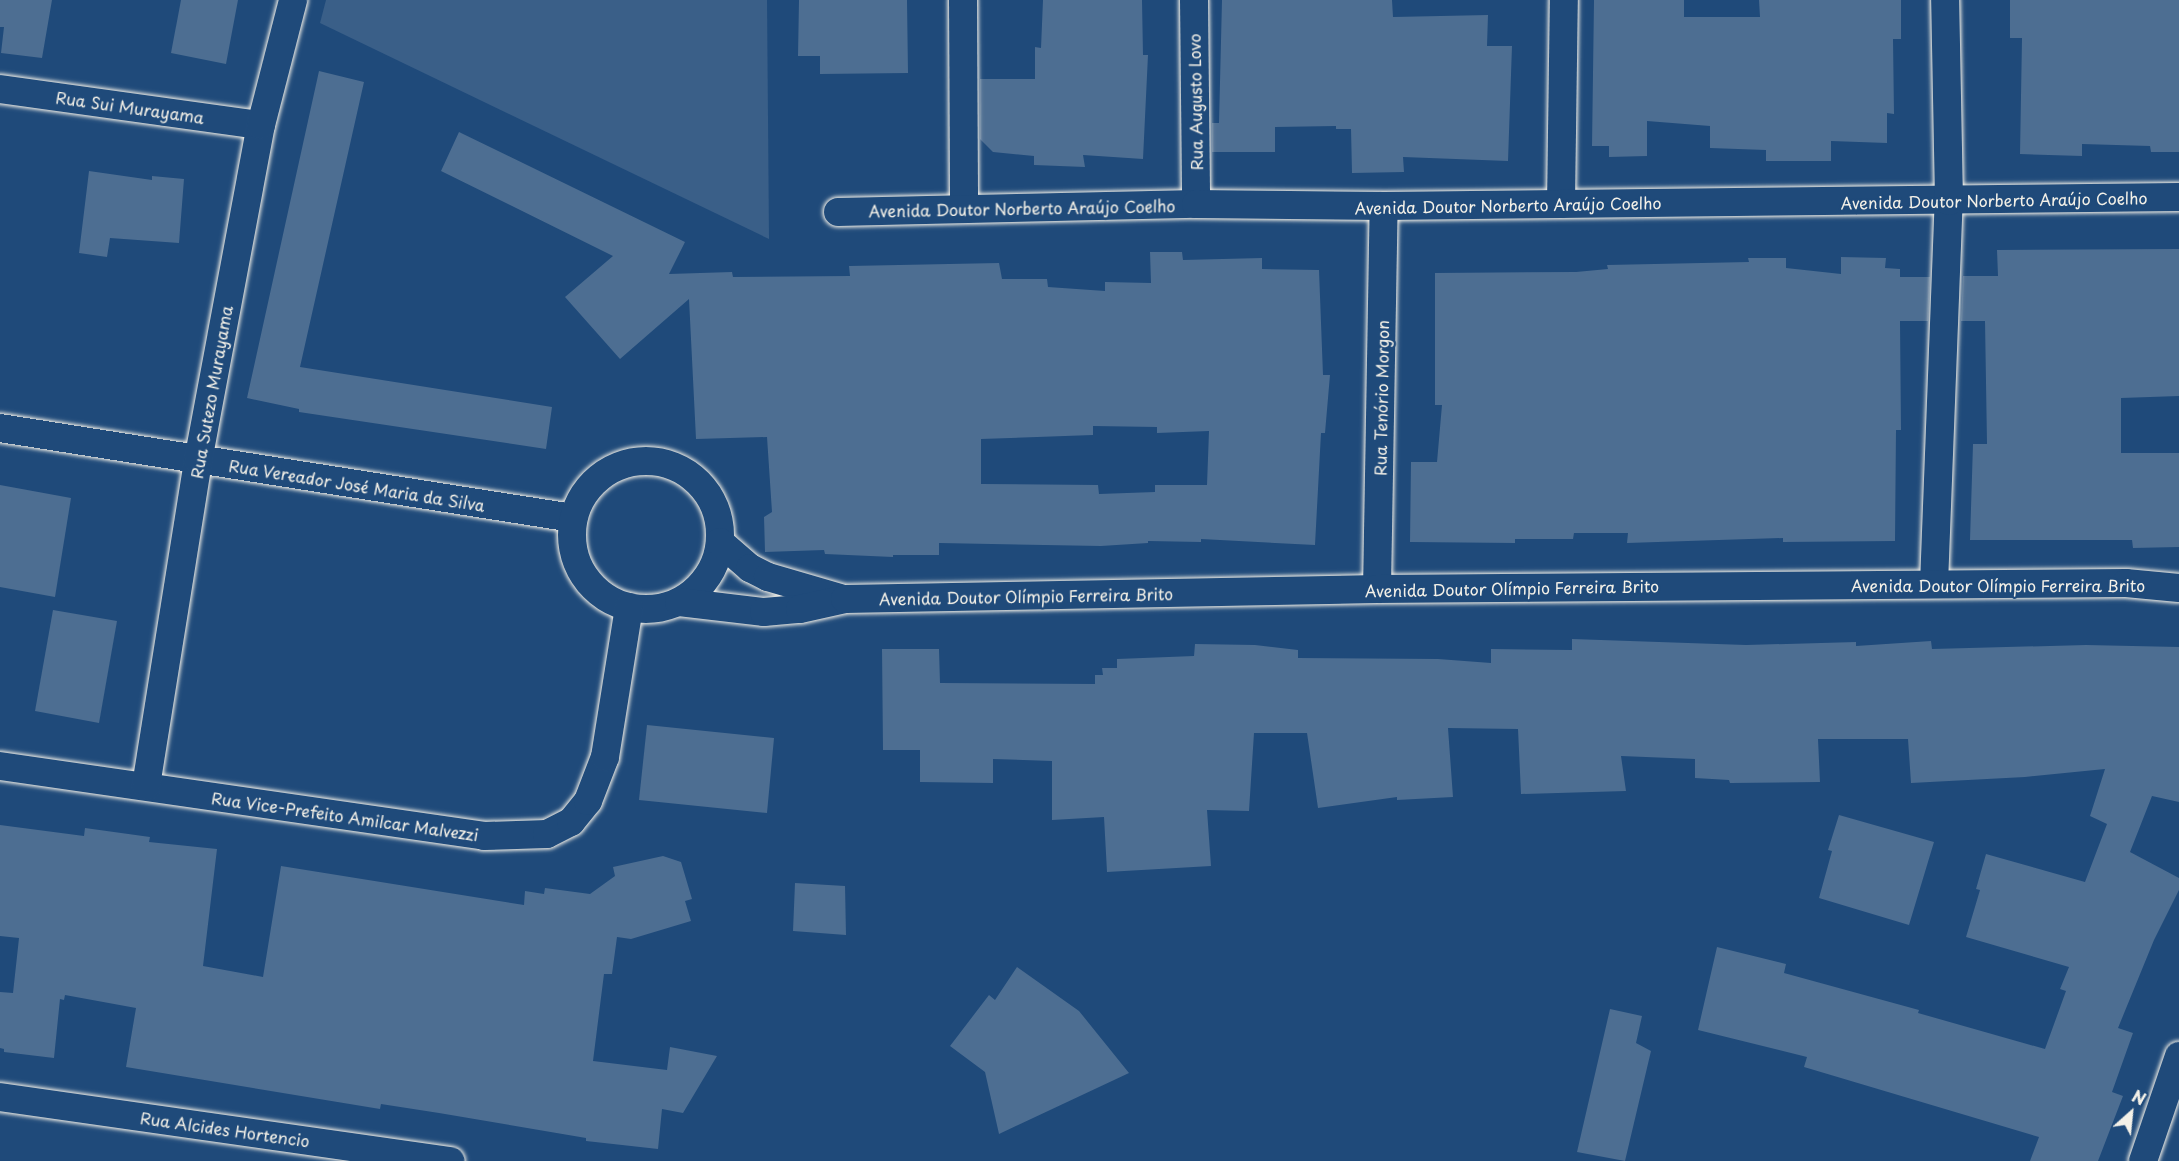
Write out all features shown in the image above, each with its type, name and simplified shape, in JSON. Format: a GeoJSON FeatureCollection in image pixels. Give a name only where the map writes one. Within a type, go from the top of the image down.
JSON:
{"type":"FeatureCollection","features":[{"type":"Feature","properties":{"kind":"street","name":"Rua Sutezo Murayama"},"geometry":{"type":"LineString","coordinates":[[146,786],[198,461],[261,125],[292,0]]}},
{"type":"Feature","properties":{"kind":"street"},"geometry":{"type":"LineString","coordinates":[[963,0],[964,208]]}},
{"type":"Feature","properties":{"kind":"street","name":"Rua Augusto Lovo"},"geometry":{"type":"LineString","coordinates":[[1194,0],[1196,204]]}},
{"type":"Feature","properties":{"kind":"street"},"geometry":{"type":"LineString","coordinates":[[1561,204],[1564,0]]}},
{"type":"Feature","properties":{"kind":"street"},"geometry":{"type":"LineString","coordinates":[[1934,584],[1949,201],[1945,0]]}},
{"type":"Feature","properties":{"kind":"street","name":"Rua Sui Murayama"},"geometry":{"type":"LineString","coordinates":[[0,89],[261,125]]}},
{"type":"Feature","properties":{"kind":"street","name":"Avenida Doutor Norberto Araújo Coelho"},"geometry":{"type":"LineString","coordinates":[[838,212],[1196,204],[1384,207],[2179,197]]}},
{"type":"Feature","properties":{"kind":"street","name":"Rua Tenório Morgon"},"geometry":{"type":"LineString","coordinates":[[1377,589],[1384,207]]}},
{"type":"Feature","properties":{"kind":"street","name":"Rua Vereador José Maria da Silva"},"geometry":{"type":"LineString","coordinates":[[0,428],[198,461],[573,518]]}},
{"type":"Feature","properties":{"kind":"street"},"geometry":{"type":"LineString","coordinates":[[645,460],[670,464],[692,476],[708,494],[715,509],[720,542],[714,566],[700,587],[680,602],[655,609],[629,607],[608,599],[589,584],[577,564],[571,541],[573,518],[582,495],[599,476],[621,464],[645,460]]}},
{"type":"Feature","properties":{"kind":"street","name":"Avenida Doutor Olímpio Ferreira Brito"},"geometry":{"type":"LineString","coordinates":[[720,542],[750,568],[768,577],[845,599]]}},
{"type":"Feature","properties":{"kind":"street","name":"Avenida Doutor Olímpio Ferreira Brito"},"geometry":{"type":"LineString","coordinates":[[680,602],[764,612],[800,609],[845,599],[1377,589],[2126,583],[2179,588]]}},
{"type":"Feature","properties":{"kind":"street","name":"Rua Vice-Prefeito Amilcar Malvezzi"},"geometry":{"type":"LineString","coordinates":[[0,766],[484,836],[547,834],[571,822],[588,801],[605,758],[629,607]]}},
{"type":"Feature","properties":{"kind":"street"},"geometry":{"type":"LineString","coordinates":[[2143,1161],[2179,1056]]}},
{"type":"Feature","properties":{"kind":"street","name":"Rua Alcides Hortencio"},"geometry":{"type":"LineString","coordinates":[[0,1097],[450,1161]]}},
{"type":"Feature","properties":{"kind":"shaded area"},"geometry":{"type":"Polygon","coordinates":[[[326,0],[767,0],[769,239],[320,23],[326,0]]]}},
{"type":"Feature","properties":{"kind":"building"},"geometry":{"type":"Polygon","coordinates":[[[0,0],[52,0],[42,58],[1,53],[4,27],[0,27],[0,0]]]}},
{"type":"Feature","properties":{"kind":"building"},"geometry":{"type":"Polygon","coordinates":[[[181,0],[238,0],[226,64],[171,53],[181,0]]]}},
{"type":"Feature","properties":{"kind":"building"},"geometry":{"type":"Polygon","coordinates":[[[799,0],[907,0],[908,73],[820,74],[820,56],[798,56],[799,0]]]}},
{"type":"Feature","properties":{"kind":"building"},"geometry":{"type":"Polygon","coordinates":[[[1043,0],[1142,0],[1143,55],[1148,55],[1143,159],[1083,155],[1085,167],[1034,165],[1034,156],[993,152],[980,139],[980,79],[1035,79],[1035,47],[1041,48],[1043,0]]]}},
{"type":"Feature","properties":{"kind":"building"},"geometry":{"type":"Polygon","coordinates":[[[1222,0],[1392,0],[1393,17],[1488,15],[1487,46],[1512,46],[1508,161],[1403,157],[1404,172],[1352,173],[1351,129],[1336,129],[1336,126],[1275,127],[1275,152],[1212,152],[1212,123],[1219,123],[1222,0]]]}},
{"type":"Feature","properties":{"kind":"building"},"geometry":{"type":"Polygon","coordinates":[[[1594,0],[1684,0],[1684,17],[1760,17],[1759,0],[1901,0],[1901,39],[1893,39],[1894,114],[1887,113],[1887,143],[1831,141],[1831,161],[1766,161],[1766,150],[1710,148],[1710,126],[1647,121],[1647,156],[1609,157],[1609,146],[1592,146],[1594,0]]]}},
{"type":"Feature","properties":{"kind":"building"},"geometry":{"type":"Polygon","coordinates":[[[2010,0],[2179,0],[2179,152],[2151,152],[2150,146],[2082,144],[2082,156],[2020,154],[2022,38],[2010,38],[2010,0]]]}},
{"type":"Feature","properties":{"kind":"building"},"geometry":{"type":"Polygon","coordinates":[[[319,71],[364,82],[300,367],[552,407],[546,449],[299,412],[299,409],[247,398],[319,71]]]}},
{"type":"Feature","properties":{"kind":"building"},"geometry":{"type":"Polygon","coordinates":[[[459,132],[685,242],[669,274],[732,272],[733,277],[850,276],[849,266],[999,263],[1002,279],[1047,279],[1048,287],[1105,291],[1105,282],[1151,283],[1150,252],[1182,252],[1183,260],[1262,258],[1262,269],[1319,270],[1323,375],[1330,375],[1325,433],[1321,433],[1315,545],[1201,539],[1201,542],[1148,541],[1148,543],[1101,546],[939,543],[939,555],[893,555],[893,557],[825,554],[824,550],[765,552],[764,517],[772,512],[767,437],[696,439],[689,299],[620,359],[565,297],[613,256],[441,171],[459,132]],[[1093,426],[1093,435],[981,439],[981,484],[1098,485],[1099,494],[1155,492],[1155,485],[1207,485],[1209,431],[1157,433],[1157,427],[1093,426]]]}},
{"type":"Feature","properties":{"kind":"building"},"geometry":{"type":"Polygon","coordinates":[[[89,171],[152,180],[152,176],[184,179],[179,243],[110,238],[107,257],[79,253],[89,171]]]}},
{"type":"Feature","properties":{"kind":"building"},"geometry":{"type":"Polygon","coordinates":[[[2179,249],[2179,396],[2121,398],[2121,453],[2179,453],[2179,547],[2133,548],[2132,540],[1970,540],[1973,444],[1987,444],[1985,321],[1961,321],[1963,276],[1998,276],[1997,250],[2179,249]]]}},
{"type":"Feature","properties":{"kind":"building"},"geometry":{"type":"Polygon","coordinates":[[[1841,257],[1886,258],[1885,268],[1900,269],[1900,277],[1930,277],[1928,321],[1900,321],[1901,430],[1896,430],[1895,541],[1783,542],[1783,538],[1627,543],[1628,533],[1574,533],[1573,539],[1515,539],[1515,543],[1410,542],[1411,462],[1437,462],[1442,405],[1435,405],[1435,273],[1576,272],[1608,269],[1607,265],[1749,262],[1748,258],[1786,258],[1786,268],[1841,274],[1841,257]]]}},
{"type":"Feature","properties":{"kind":"building"},"geometry":{"type":"Polygon","coordinates":[[[0,485],[71,498],[55,597],[0,587],[0,485]]]}},
{"type":"Feature","properties":{"kind":"building"},"geometry":{"type":"Polygon","coordinates":[[[53,610],[117,621],[99,723],[35,711],[53,610]]]}},
{"type":"Feature","properties":{"kind":"building"},"geometry":{"type":"Polygon","coordinates":[[[1572,639],[1746,645],[1856,642],[1856,646],[1931,641],[1932,649],[2086,645],[2179,647],[2179,802],[2152,796],[2130,852],[2179,878],[2179,890],[2154,940],[2118,1028],[2133,1033],[2112,1092],[2123,1096],[2098,1161],[2030,1161],[2039,1137],[1804,1067],[1807,1057],[1698,1030],[1717,947],[1786,964],[1784,973],[1919,1010],[1918,1013],[2045,1049],[2066,991],[2060,989],[2069,967],[1966,937],[1980,890],[1976,889],[1986,854],[2085,882],[2107,824],[2090,816],[2105,769],[2025,777],[1911,783],[1908,739],[1818,739],[1820,782],[1730,783],[1729,780],[1695,778],[1695,759],[1621,756],[1626,791],[1521,794],[1518,729],[1448,728],[1453,797],[1397,800],[1397,797],[1318,808],[1307,733],[1254,733],[1249,811],[1207,810],[1211,866],[1107,872],[1104,817],[1052,820],[1052,761],[993,759],[993,783],[920,782],[920,750],[883,750],[882,649],[939,649],[940,683],[1095,684],[1095,675],[1103,675],[1102,668],[1117,668],[1117,659],[1194,656],[1195,644],[1255,645],[1298,650],[1298,658],[1438,659],[1491,663],[1491,649],[1572,650],[1572,639]]]}},
{"type":"Feature","properties":{"kind":"building"},"geometry":{"type":"Polygon","coordinates":[[[647,725],[774,738],[767,813],[639,800],[647,725]]]}},
{"type":"Feature","properties":{"kind":"building"},"geometry":{"type":"Polygon","coordinates":[[[1839,815],[1934,842],[1909,925],[1819,898],[1832,851],[1828,850],[1839,815]]]}},
{"type":"Feature","properties":{"kind":"building"},"geometry":{"type":"Polygon","coordinates":[[[0,825],[84,836],[85,828],[150,837],[149,842],[217,849],[203,966],[263,977],[281,866],[524,905],[525,891],[544,894],[545,888],[590,894],[615,876],[613,867],[663,856],[681,862],[692,899],[685,901],[691,921],[631,939],[617,937],[612,974],[604,974],[593,1061],[667,1070],[670,1047],[717,1056],[683,1113],[662,1109],[658,1149],[586,1141],[586,1138],[439,1113],[381,1104],[380,1109],[126,1067],[136,1008],[65,995],[64,1000],[60,999],[54,1058],[4,1052],[4,1049],[0,1048],[0,992],[13,993],[19,938],[0,936],[0,825]]]}},
{"type":"Feature","properties":{"kind":"building"},"geometry":{"type":"Polygon","coordinates":[[[795,883],[845,886],[846,935],[793,931],[795,883]]]}},
{"type":"Feature","properties":{"kind":"building"},"geometry":{"type":"Polygon","coordinates":[[[1017,967],[1079,1011],[1129,1073],[999,1134],[985,1072],[950,1046],[989,995],[995,1000],[1017,967]]]}},
{"type":"Feature","properties":{"kind":"building"},"geometry":{"type":"Polygon","coordinates":[[[1610,1009],[1642,1016],[1636,1043],[1651,1051],[1625,1161],[1577,1152],[1610,1009]]]}}]}
